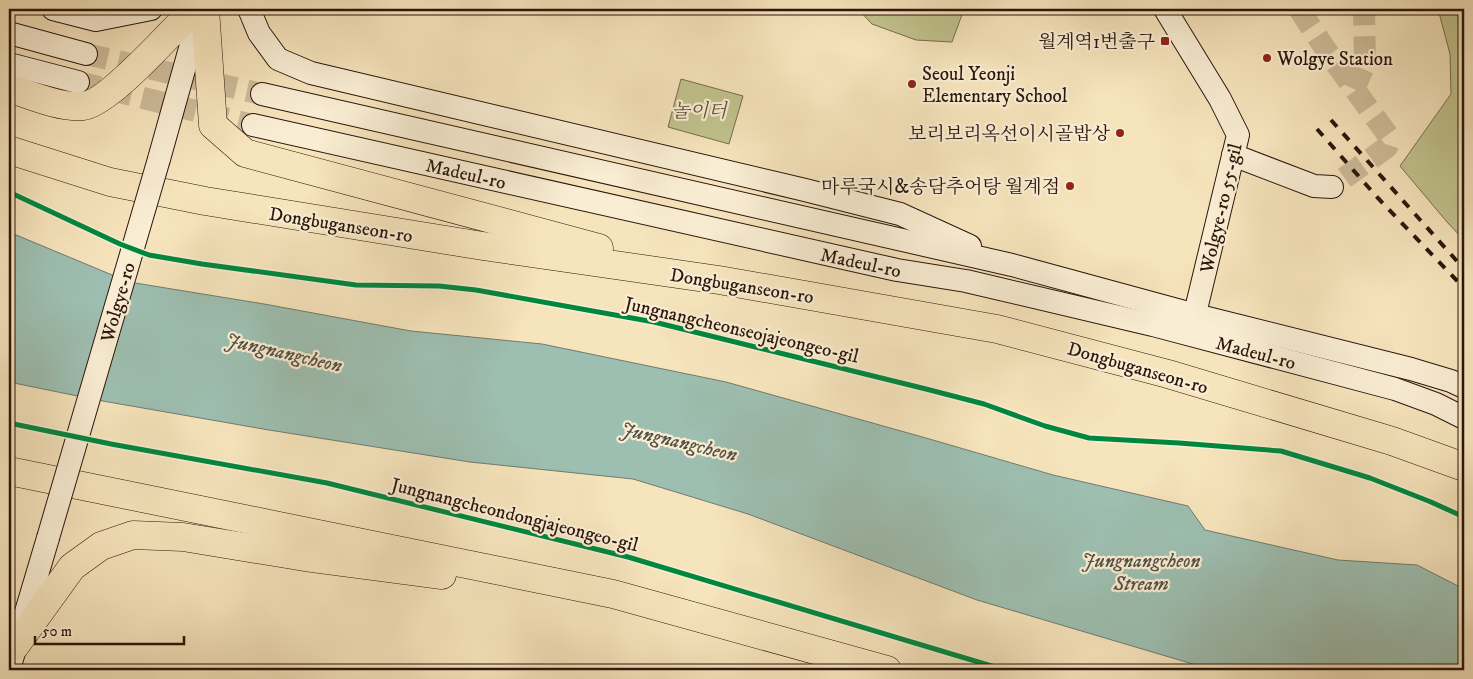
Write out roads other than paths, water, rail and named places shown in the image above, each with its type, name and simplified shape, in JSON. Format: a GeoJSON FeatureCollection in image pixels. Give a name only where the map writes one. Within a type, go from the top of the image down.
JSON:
{"type":"FeatureCollection","features":[{"type":"Feature","properties":{"kind":"highway"},"geometry":{"type":"LineString","coordinates":[[9,88],[66,105],[82,106],[94,103],[132,74],[194,9]]}},
{"type":"Feature","properties":{"kind":"highway"},"geometry":{"type":"LineString","coordinates":[[206,9],[213,125],[245,154],[719,280]]}},
{"type":"Feature","properties":{"kind":"highway"},"geometry":{"type":"LineString","coordinates":[[9,130],[52,146],[128,168],[211,187],[435,228],[483,246]]}},
{"type":"Feature","properties":{"kind":"highway","name":"Dongbuganseon-ro"},"geometry":{"type":"LineString","coordinates":[[9,150],[110,182],[174,196],[257,211],[483,246],[719,280],[997,329],[1168,374],[1392,441],[1464,467]]}},
{"type":"Feature","properties":{"kind":"highway"},"geometry":{"type":"LineString","coordinates":[[9,470],[613,594],[887,670]]}},
{"type":"Feature","properties":{"kind":"highway"},"geometry":{"type":"LineString","coordinates":[[11,645],[72,567],[101,546],[132,535],[184,537],[305,557],[434,574],[532,591],[613,594]]}},
{"type":"Feature","properties":{"kind":"main road"},"geometry":{"type":"LineString","coordinates":[[53,9],[96,20],[151,9]]}},
{"type":"Feature","properties":{"kind":"main road","name":"Wolgye-ro"},"geometry":{"type":"LineString","coordinates":[[11,645],[48,538],[201,9]]}},
{"type":"Feature","properties":{"kind":"main road"},"geometry":{"type":"LineString","coordinates":[[248,9],[259,33],[278,59],[311,73],[900,214],[1012,265]]}},
{"type":"Feature","properties":{"kind":"main road","name":"Wolgye-ro 55-gil"},"geometry":{"type":"LineString","coordinates":[[1165,9],[1220,99],[1238,135],[1193,325]]}},
{"type":"Feature","properties":{"kind":"main road"},"geometry":{"type":"LineString","coordinates":[[9,33],[86,54]]}},
{"type":"Feature","properties":{"kind":"main road"},"geometry":{"type":"LineString","coordinates":[[9,64],[78,82]]}},
{"type":"Feature","properties":{"kind":"main road","name":"Madeul-ro"},"geometry":{"type":"LineString","coordinates":[[262,94],[1012,265],[1394,389],[1436,404],[1464,418]]}},
{"type":"Feature","properties":{"kind":"main road","name":"Madeul-ro"},"geometry":{"type":"LineString","coordinates":[[253,125],[897,270],[966,281],[1383,362],[1451,381],[1464,387]]}},
{"type":"Feature","properties":{"kind":"main road"},"geometry":{"type":"LineString","coordinates":[[1233,155],[1314,186],[1332,186]]}},
{"type":"Feature","properties":{"kind":"water","name":"Jungnangcheon Stream"},"geometry":{"type":"Polygon","coordinates":[[[9,232],[129,282],[411,331],[542,344],[726,382],[1053,475],[1188,506],[1205,530],[1338,560],[1417,565],[1464,589],[1464,670],[1213,670],[977,600],[748,514],[633,479],[470,462],[269,430],[97,400],[9,382],[9,232]]]}},
{"type":"Feature","properties":{"kind":"tunnel"},"geometry":{"type":"LineString","coordinates":[[1299,9],[1326,50],[1390,138],[1387,147],[1332,187]]}},
{"type":"Feature","properties":{"kind":"tunnel"},"geometry":{"type":"LineString","coordinates":[[1354,89],[1365,64],[1364,9]]}},
{"type":"Feature","properties":{"kind":"tunnel"},"geometry":{"type":"LineString","coordinates":[[86,54],[262,94]]}},
{"type":"Feature","properties":{"kind":"tunnel"},"geometry":{"type":"LineString","coordinates":[[78,82],[253,125]]}},
{"type":"Feature","properties":{"kind":"railway"},"geometry":{"type":"LineString","coordinates":[[1331,120],[1464,269]]}},
{"type":"Feature","properties":{"kind":"railway"},"geometry":{"type":"LineString","coordinates":[[1317,129],[1377,197],[1464,288]]}},
{"type":"Feature","properties":{"kind":"place","name":"월계역1번출구"},"geometry":{"type":"Point","coordinates":[1165,41]}},
{"type":"Feature","properties":{"kind":"place","name":"Wolgye Station"},"geometry":{"type":"Point","coordinates":[1267,58]}},
{"type":"Feature","properties":{"kind":"place","name":"Seoul Yeonji Elementary School"},"geometry":{"type":"Point","coordinates":[912,84]}},
{"type":"Feature","properties":{"kind":"place","name":"보리보리옥선이시골밥상"},"geometry":{"type":"Point","coordinates":[1120,133]}},
{"type":"Feature","properties":{"kind":"place","name":"마루국시&송담추어탕 월계점"},"geometry":{"type":"Point","coordinates":[1070,186]}},
{"type":"Feature","properties":{"kind":"park label","name":"놀이터"},"geometry":{"type":"Point","coordinates":[699,110]}},
{"type":"Feature","properties":{"kind":"water label","name":"Jungnangcheon"},"geometry":{"type":"Point","coordinates":[284,352]}},
{"type":"Feature","properties":{"kind":"water label","name":"Jungnangcheon"},"geometry":{"type":"Point","coordinates":[679,441]}}]}
